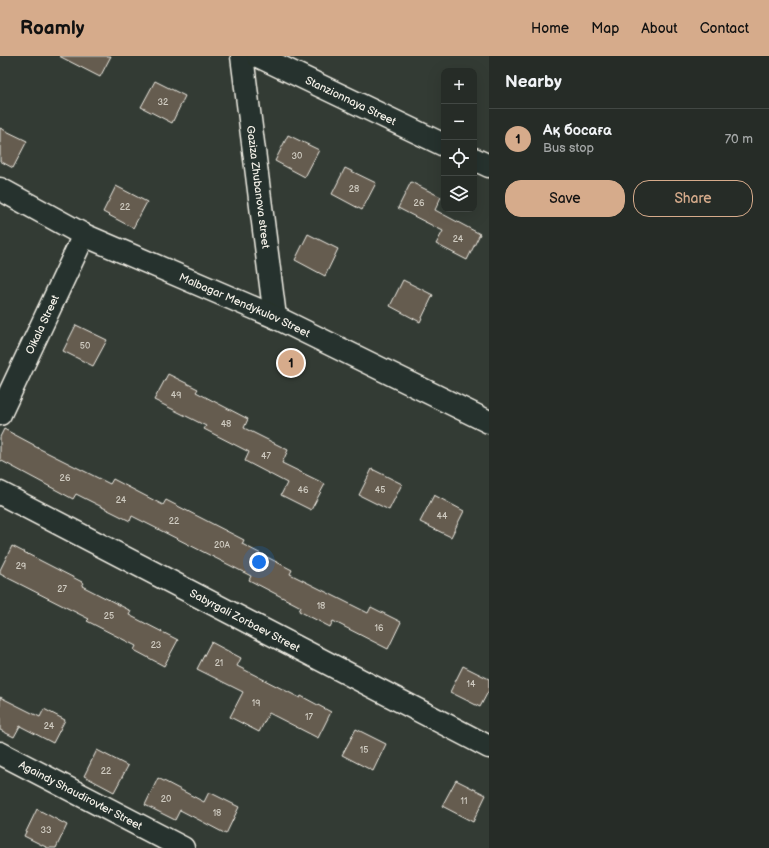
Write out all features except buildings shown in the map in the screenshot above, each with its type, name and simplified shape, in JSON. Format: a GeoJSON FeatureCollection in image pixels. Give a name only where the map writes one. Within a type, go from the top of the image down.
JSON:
{"type":"FeatureCollection","features":[{"type":"Feature","properties":{"kind":"street","name":"Gaziza Zhubanova street"},"geometry":{"type":"LineString","coordinates":[[242,56],[275,317]]}},
{"type":"Feature","properties":{"kind":"street","name":"Stanzionnaya Street"},"geometry":{"type":"LineString","coordinates":[[258,56],[290,63],[441,142]]}},
{"type":"Feature","properties":{"kind":"street"},"geometry":{"type":"LineString","coordinates":[[477,160],[489,166]]}},
{"type":"Feature","properties":{"kind":"street","name":"Malbagar Mendykulov Street"},"geometry":{"type":"LineString","coordinates":[[0,189],[84,235],[275,317],[489,422]]}},
{"type":"Feature","properties":{"kind":"street","name":"Oikala Street"},"geometry":{"type":"LineString","coordinates":[[0,414],[84,235]]}},
{"type":"Feature","properties":{"kind":"street","name":"Sabyrgali Zorbaev Street"},"geometry":{"type":"LineString","coordinates":[[0,493],[489,747]]}},
{"type":"Feature","properties":{"kind":"street","name":"Againdy Shaudirovter Street"},"geometry":{"type":"LineString","coordinates":[[0,753],[183,848]]}},
{"type":"Feature","properties":{"kind":"place","name":"Ақ босаға"},"geometry":{"type":"Point","coordinates":[291,363]}}]}
